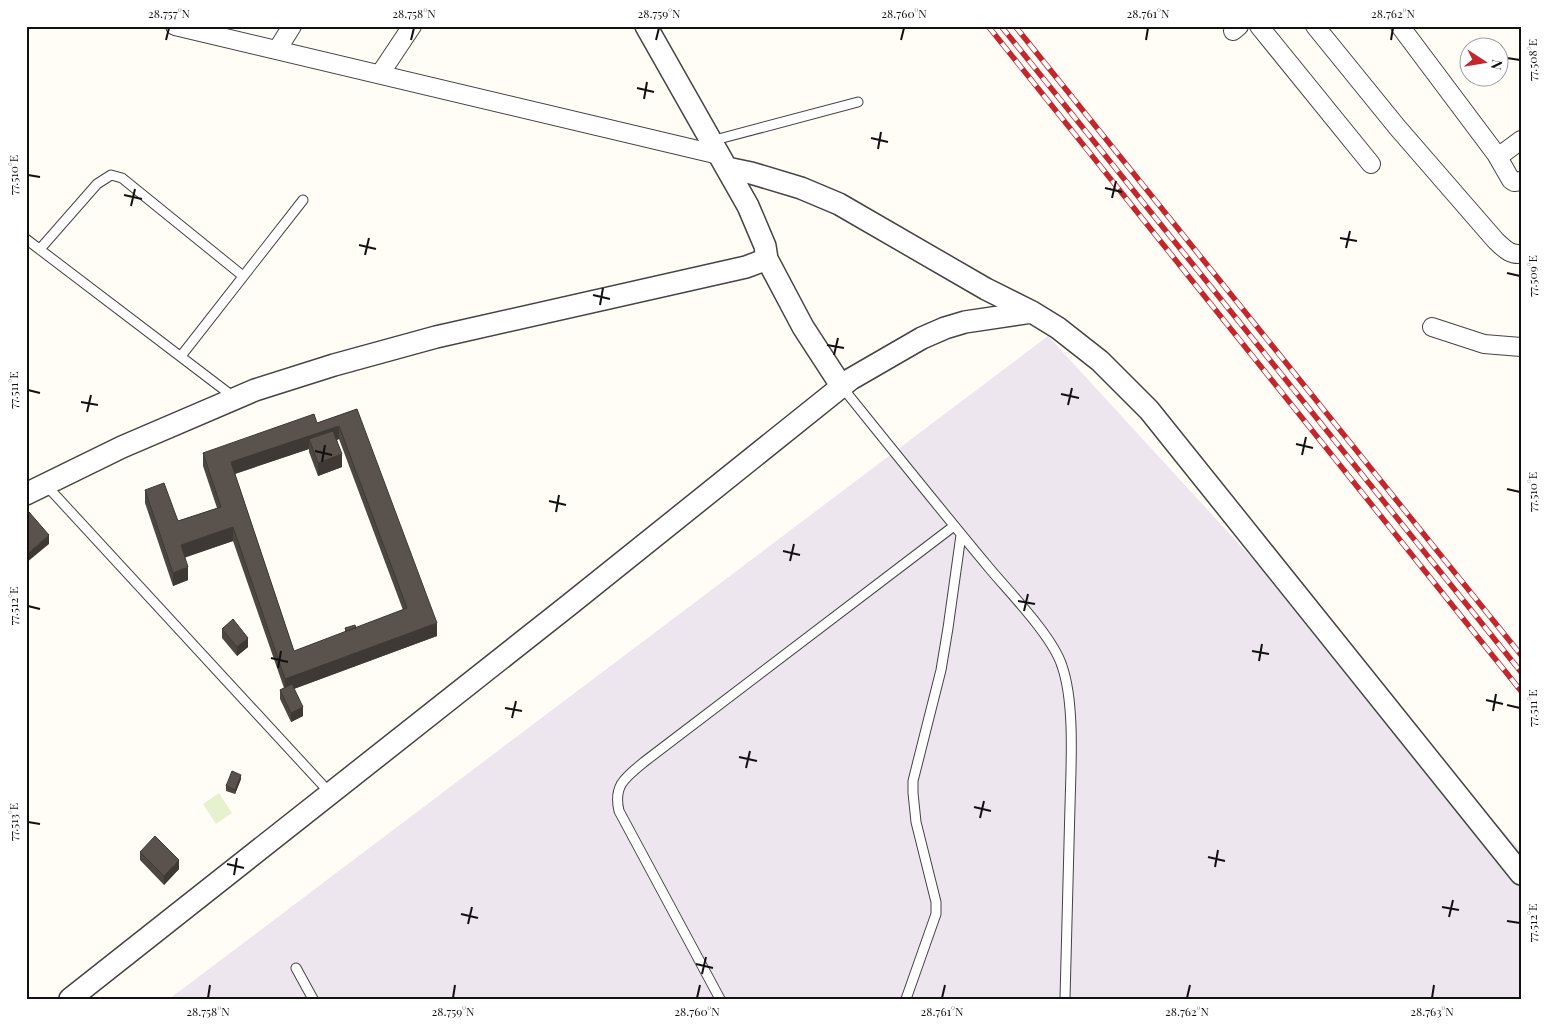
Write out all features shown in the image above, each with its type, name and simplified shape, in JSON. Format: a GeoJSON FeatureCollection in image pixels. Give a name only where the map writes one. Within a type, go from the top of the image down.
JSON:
{"type":"FeatureCollection","features":[{"type":"Feature","properties":{"kind":"street"},"geometry":{"type":"LineString","coordinates":[[176,26],[719,155],[751,173],[800,188],[838,204],[1058,328],[1100,361],[1149,410],[1521,874]]}},
{"type":"Feature","properties":{"kind":"street"},"geometry":{"type":"LineString","coordinates":[[277,50],[292,26]]}},
{"type":"Feature","properties":{"kind":"street"},"geometry":{"type":"LineString","coordinates":[[380,74],[412,26]]}},
{"type":"Feature","properties":{"kind":"street"},"geometry":{"type":"LineString","coordinates":[[646,26],[719,155],[758,229],[765,246],[767,259],[803,327],[842,387]]}},
{"type":"Feature","properties":{"kind":"street"},"geometry":{"type":"LineString","coordinates":[[1259,26],[1371,164]]}},
{"type":"Feature","properties":{"kind":"street"},"geometry":{"type":"LineString","coordinates":[[1315,26],[1397,126],[1496,241],[1508,252],[1521,254]]}},
{"type":"Feature","properties":{"kind":"street"},"geometry":{"type":"LineString","coordinates":[[1400,26],[1498,157],[1511,180],[1514,182],[1521,181]]}},
{"type":"Feature","properties":{"kind":"street"},"geometry":{"type":"LineString","coordinates":[[1498,157],[1521,140]]}},
{"type":"Feature","properties":{"kind":"street"},"geometry":{"type":"LineString","coordinates":[[26,494],[122,447],[235,398],[334,365],[436,337],[746,266],[767,259]]}},
{"type":"Feature","properties":{"kind":"street"},"geometry":{"type":"LineString","coordinates":[[70,999],[863,371],[922,338],[945,328],[965,322],[1032,312]]}},
{"type":"Feature","properties":{"kind":"street"},"geometry":{"type":"LineString","coordinates":[[1432,327],[1484,344],[1521,347]]}},
{"type":"Feature","properties":{"kind":"lane"},"geometry":{"type":"LineString","coordinates":[[719,155],[858,102]]}},
{"type":"Feature","properties":{"kind":"lane"},"geometry":{"type":"LineString","coordinates":[[40,249],[97,184],[111,175],[122,178],[243,276]]}},
{"type":"Feature","properties":{"kind":"lane"},"geometry":{"type":"LineString","coordinates":[[181,356],[303,200]]}},
{"type":"Feature","properties":{"kind":"lane"},"geometry":{"type":"LineString","coordinates":[[26,239],[235,398]]}},
{"type":"Feature","properties":{"kind":"lane"},"geometry":{"type":"LineString","coordinates":[[842,387],[1052,645],[1062,665],[1070,725],[1065,999]]}},
{"type":"Feature","properties":{"kind":"lane"},"geometry":{"type":"LineString","coordinates":[[45,484],[330,793]]}},
{"type":"Feature","properties":{"kind":"lane"},"geometry":{"type":"LineString","coordinates":[[720,999],[619,811],[616,800],[617,793],[629,775],[644,762],[954,526]]}},
{"type":"Feature","properties":{"kind":"lane"},"geometry":{"type":"LineString","coordinates":[[906,999],[936,914],[936,902],[916,822],[913,793],[916,770],[942,662],[961,534]]}},
{"type":"Feature","properties":{"kind":"lane"},"geometry":{"type":"LineString","coordinates":[[296,968],[313,999]]}},
{"type":"Feature","properties":{"kind":"shaded area"},"geometry":{"type":"Polygon","coordinates":[[[1048,336],[1521,851],[1521,999],[169,999],[1048,336]]]}},
{"type":"Feature","properties":{"kind":"green space"},"geometry":{"type":"Polygon","coordinates":[[[219,793],[232,813],[216,824],[203,804],[219,793]]]}},
{"type":"Feature","properties":{"kind":"building"},"geometry":{"type":"Polygon","coordinates":[[[357,409],[437,623],[285,679],[233,527],[181,545],[188,567],[173,573],[145,490],[164,483],[178,521],[221,507],[203,453],[314,414],[317,423],[357,409]],[[339,426],[231,462],[294,651],[407,608],[339,426]]]}},
{"type":"Feature","properties":{"kind":"building"},"geometry":{"type":"Polygon","coordinates":[[[333,431],[342,454],[318,463],[309,439],[333,431]]]}},
{"type":"Feature","properties":{"kind":"building"},"geometry":{"type":"Polygon","coordinates":[[[29,512],[49,535],[26,555],[26,515],[29,512]]]}},
{"type":"Feature","properties":{"kind":"building"},"geometry":{"type":"Polygon","coordinates":[[[233,619],[248,638],[237,647],[222,629],[233,619]]]}},
{"type":"Feature","properties":{"kind":"building"},"geometry":{"type":"Polygon","coordinates":[[[355,625],[356,628],[346,631],[345,628],[355,625]]]}},
{"type":"Feature","properties":{"kind":"building"},"geometry":{"type":"Polygon","coordinates":[[[292,684],[303,707],[291,713],[280,690],[292,684]]]}},
{"type":"Feature","properties":{"kind":"building"},"geometry":{"type":"Polygon","coordinates":[[[232,771],[241,775],[235,790],[226,786],[232,771]]]}},
{"type":"Feature","properties":{"kind":"building"},"geometry":{"type":"Polygon","coordinates":[[[155,836],[179,860],[164,876],[140,852],[155,836]]]}},
{"type":"Feature","properties":{"kind":"railway"},"geometry":{"type":"LineString","coordinates":[[988,26],[1521,691]]}},
{"type":"Feature","properties":{"kind":"railway"},"geometry":{"type":"LineString","coordinates":[[1001,26],[1521,672]]}},
{"type":"Feature","properties":{"kind":"railway"},"geometry":{"type":"LineString","coordinates":[[1015,26],[1521,655]]}}]}
